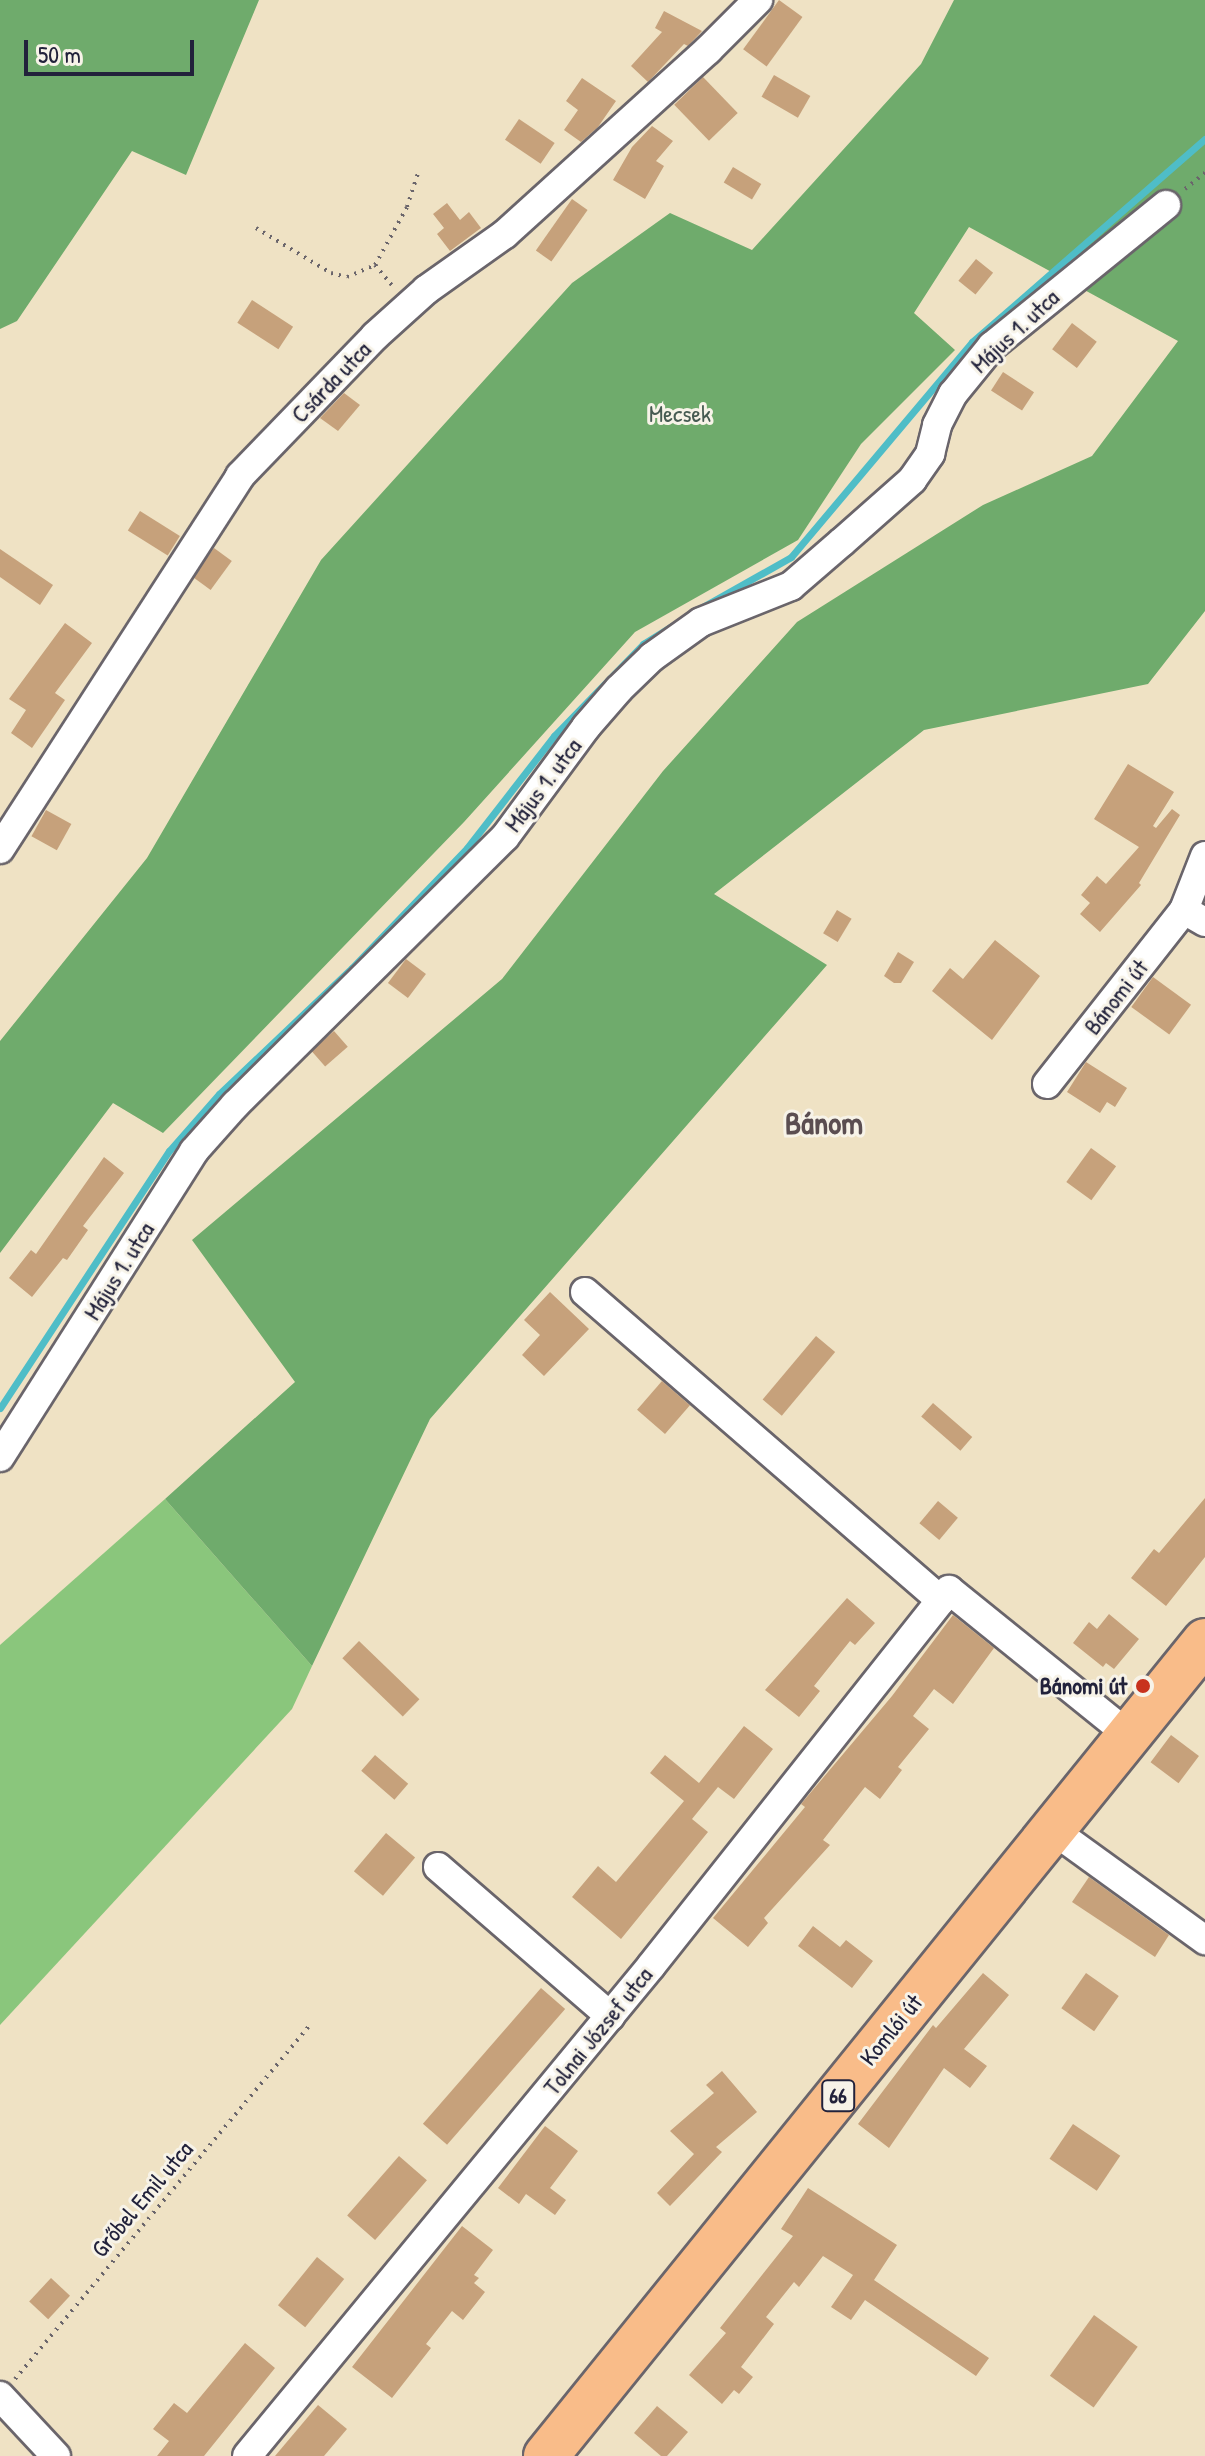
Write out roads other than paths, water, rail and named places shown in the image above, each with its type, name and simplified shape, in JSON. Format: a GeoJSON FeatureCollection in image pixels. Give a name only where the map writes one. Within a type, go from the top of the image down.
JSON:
{"type":"FeatureCollection","features":[{"type":"Feature","properties":{"kind":"main road","name":"Komlói út"},"geometry":{"type":"LineString","coordinates":[[546,2456],[1205,1641]]}},
{"type":"Feature","properties":{"kind":"street","name":"Csárda utca"},"geometry":{"type":"LineString","coordinates":[[0,849],[240,476],[409,306],[505,234],[708,50],[758,0]]}},
{"type":"Feature","properties":{"kind":"street","name":"Május 1. utca"},"geometry":{"type":"LineString","coordinates":[[0,1457],[194,1151],[257,1083],[505,837],[619,689],[652,657],[701,622],[791,586],[842,542],[912,480],[930,454],[937,425],[953,394],[992,346],[1166,205]]}},
{"type":"Feature","properties":{"kind":"street","name":"Bánomi út"},"geometry":{"type":"LineString","coordinates":[[1047,1084],[1194,916],[1205,856]]}},
{"type":"Feature","properties":{"kind":"street"},"geometry":{"type":"LineString","coordinates":[[585,1292],[941,1600],[949,1590],[1129,1735]]}},
{"type":"Feature","properties":{"kind":"street","name":"Tolnai József utca"},"geometry":{"type":"LineString","coordinates":[[247,2456],[610,2016],[941,1600]]}},
{"type":"Feature","properties":{"kind":"street"},"geometry":{"type":"LineString","coordinates":[[1053,1830],[1205,1940]]}},
{"type":"Feature","properties":{"kind":"street"},"geometry":{"type":"LineString","coordinates":[[438,1867],[610,2016]]}},
{"type":"Feature","properties":{"kind":"street"},"geometry":{"type":"LineString","coordinates":[[0,2396],[56,2456]]}},
{"type":"Feature","properties":{"kind":"waterway"},"geometry":{"type":"LineString","coordinates":[[697,610],[791,557],[972,342],[1205,139]]}},
{"type":"Feature","properties":{"kind":"waterway"},"geometry":{"type":"LineString","coordinates":[[0,1408],[169,1151],[219,1094],[352,968],[467,848],[554,736],[643,644],[680,621]]}},
{"type":"Feature","properties":{"kind":"place","name":"Bánomi út"},"geometry":{"type":"Point","coordinates":[1143,1686]}},
{"type":"Feature","properties":{"kind":"district","name":"Bánom"},"geometry":{"type":"Point","coordinates":[824,1123]}},
{"type":"Feature","properties":{"kind":"park label","name":"Mecsek"},"geometry":{"type":"Point","coordinates":[680,414]}}]}
